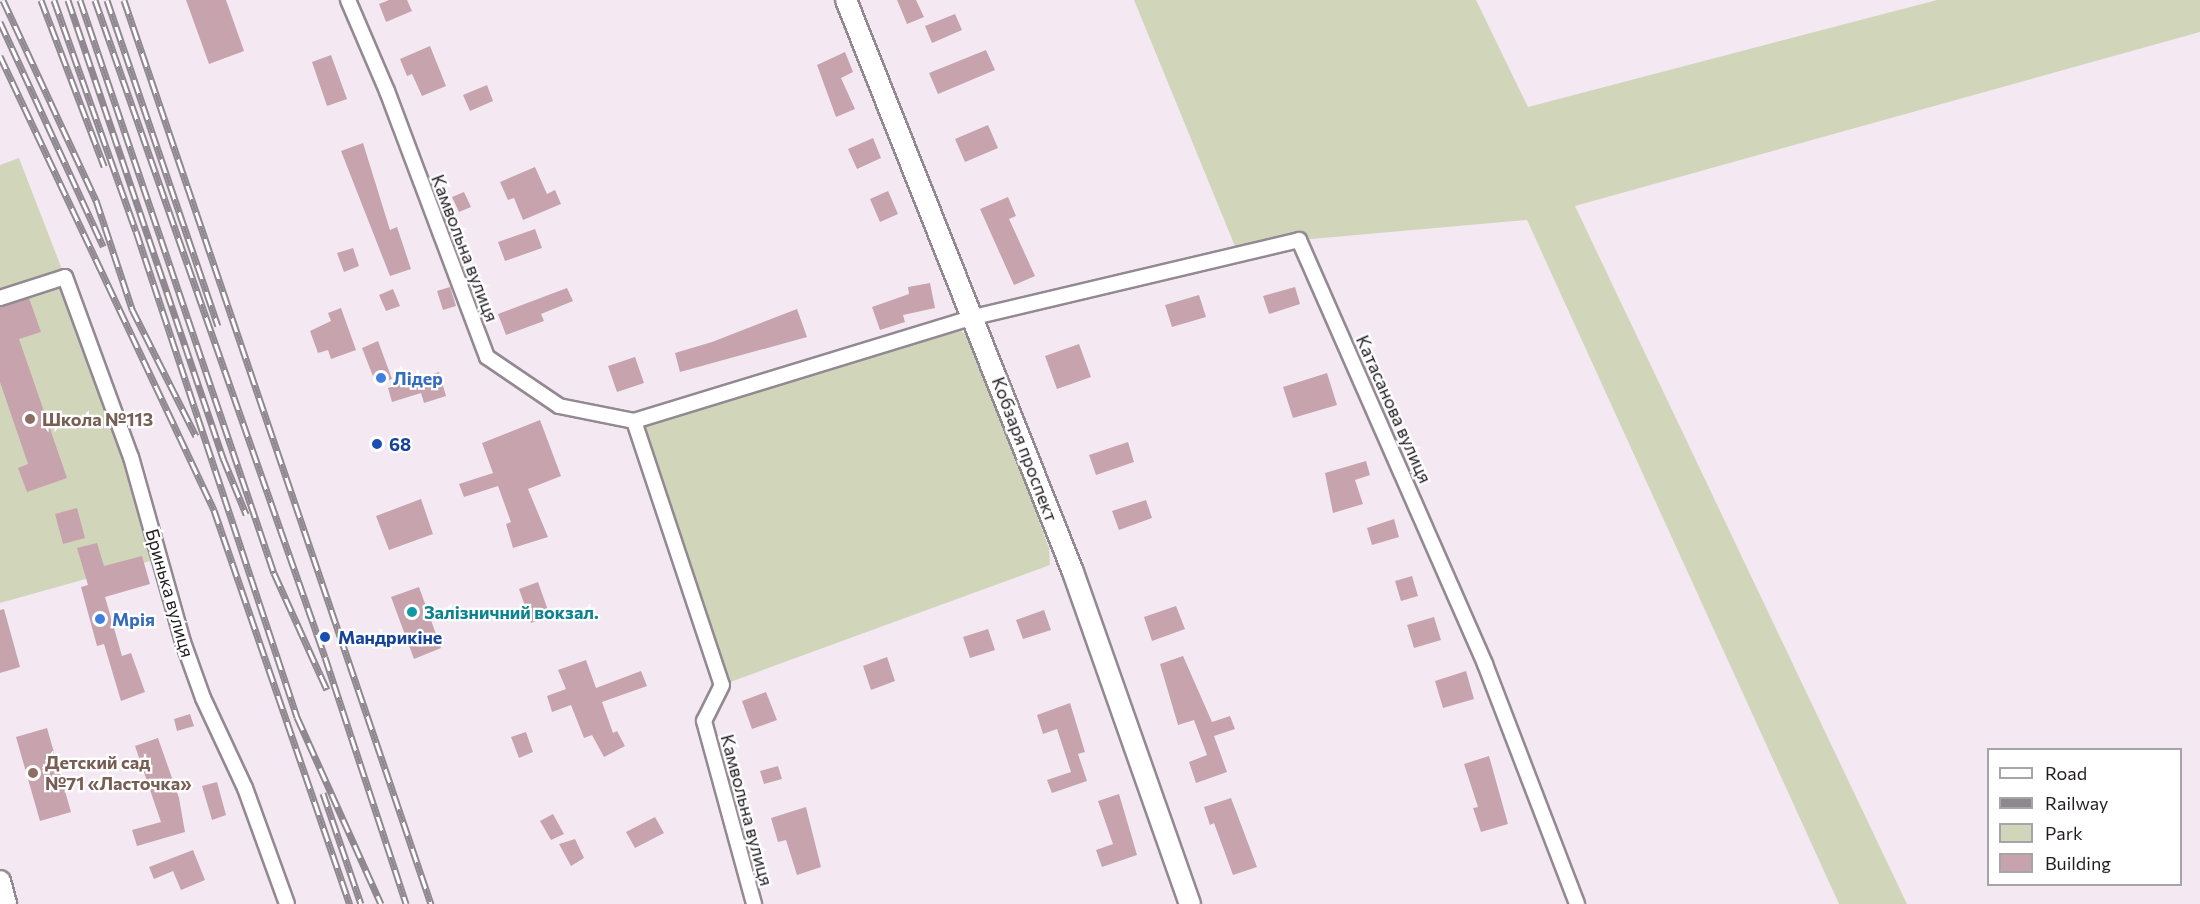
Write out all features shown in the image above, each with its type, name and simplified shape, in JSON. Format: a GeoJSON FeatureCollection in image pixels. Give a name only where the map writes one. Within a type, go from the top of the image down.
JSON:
{"type":"FeatureCollection","features":[{"type":"Feature","properties":{"kind":"main road","name":"Кобзаря проспект"},"geometry":{"type":"LineString","coordinates":[[846,0],[1074,573],[1190,904]]}},
{"type":"Feature","properties":{"kind":"main road"},"geometry":{"type":"LineString","coordinates":[[0,881],[6,904]]}},
{"type":"Feature","properties":{"kind":"street","name":"Камвольна вулиця"},"geometry":{"type":"LineString","coordinates":[[348,0],[387,91],[487,357],[559,406],[634,421],[974,317]]}},
{"type":"Feature","properties":{"kind":"street","name":"Катасанова вулиця"},"geometry":{"type":"LineString","coordinates":[[974,317],[1299,240],[1485,664],[1577,904]]}},
{"type":"Feature","properties":{"kind":"street","name":"Бринька вулиця"},"geometry":{"type":"LineString","coordinates":[[0,298],[65,277],[131,457],[176,624],[203,698],[245,788],[287,904]]}},
{"type":"Feature","properties":{"kind":"street","name":"Камвольна вулиця"},"geometry":{"type":"LineString","coordinates":[[634,421],[722,686],[704,721],[754,904]]}},
{"type":"Feature","properties":{"kind":"green space"},"geometry":{"type":"Polygon","coordinates":[[[1134,0],[1476,0],[1528,107],[1937,0],[2200,0],[2200,32],[1575,206],[1907,904],[1839,904],[1527,220],[1300,240],[1239,256],[1134,0]]]}},
{"type":"Feature","properties":{"kind":"green space"},"geometry":{"type":"Polygon","coordinates":[[[19,158],[65,277],[161,558],[0,603],[0,165],[19,158]]]}},
{"type":"Feature","properties":{"kind":"green space"},"geometry":{"type":"Polygon","coordinates":[[[961,331],[971,339],[1049,548],[1050,565],[722,685],[634,421],[961,331]]]}},
{"type":"Feature","properties":{"kind":"building"},"geometry":{"type":"Polygon","coordinates":[[[186,0],[226,0],[244,51],[209,64],[186,0]]]}},
{"type":"Feature","properties":{"kind":"building"},"geometry":{"type":"Polygon","coordinates":[[[389,0],[407,0],[412,11],[386,22],[379,4],[389,0]]]}},
{"type":"Feature","properties":{"kind":"building"},"geometry":{"type":"Polygon","coordinates":[[[897,0],[916,0],[924,17],[907,24],[897,0]]]}},
{"type":"Feature","properties":{"kind":"building"},"geometry":{"type":"Polygon","coordinates":[[[955,14],[962,30],[932,43],[925,26],[955,14]]]}},
{"type":"Feature","properties":{"kind":"building"},"geometry":{"type":"Polygon","coordinates":[[[430,46],[446,86],[422,96],[412,74],[407,76],[400,59],[430,46]]]}},
{"type":"Feature","properties":{"kind":"building"},"geometry":{"type":"Polygon","coordinates":[[[986,50],[995,70],[938,94],[929,73],[986,50]]]}},
{"type":"Feature","properties":{"kind":"building"},"geometry":{"type":"Polygon","coordinates":[[[845,52],[853,72],[841,78],[855,109],[836,117],[817,65],[845,52]]]}},
{"type":"Feature","properties":{"kind":"building"},"geometry":{"type":"Polygon","coordinates":[[[331,55],[347,99],[327,106],[312,62],[331,55]]]}},
{"type":"Feature","properties":{"kind":"building"},"geometry":{"type":"Polygon","coordinates":[[[487,85],[493,101],[470,111],[463,95],[487,85]]]}},
{"type":"Feature","properties":{"kind":"building"},"geometry":{"type":"Polygon","coordinates":[[[988,125],[998,148],[965,162],[955,139],[988,125]]]}},
{"type":"Feature","properties":{"kind":"building"},"geometry":{"type":"Polygon","coordinates":[[[873,138],[881,158],[857,169],[848,149],[873,138]]]}},
{"type":"Feature","properties":{"kind":"building"},"geometry":{"type":"Polygon","coordinates":[[[363,143],[390,230],[397,227],[411,269],[390,276],[341,151],[363,143]]]}},
{"type":"Feature","properties":{"kind":"building"},"geometry":{"type":"Polygon","coordinates":[[[535,167],[547,194],[555,190],[561,204],[523,220],[514,198],[508,200],[500,182],[535,167]]]}},
{"type":"Feature","properties":{"kind":"building"},"geometry":{"type":"Polygon","coordinates":[[[888,191],[898,214],[880,222],[870,199],[888,191]]]}},
{"type":"Feature","properties":{"kind":"building"},"geometry":{"type":"Polygon","coordinates":[[[464,192],[471,207],[459,212],[452,197],[464,192]]]}},
{"type":"Feature","properties":{"kind":"building"},"geometry":{"type":"Polygon","coordinates":[[[1008,197],[1016,216],[1009,219],[1035,276],[1014,285],[980,209],[1008,197]]]}},
{"type":"Feature","properties":{"kind":"building"},"geometry":{"type":"Polygon","coordinates":[[[535,229],[542,248],[505,261],[498,242],[535,229]]]}},
{"type":"Feature","properties":{"kind":"building"},"geometry":{"type":"Polygon","coordinates":[[[353,248],[359,266],[344,272],[337,253],[353,248]]]}},
{"type":"Feature","properties":{"kind":"building"},"geometry":{"type":"Polygon","coordinates":[[[930,283],[935,308],[903,315],[905,322],[880,330],[872,307],[909,294],[908,287],[930,283]]]}},
{"type":"Feature","properties":{"kind":"building"},"geometry":{"type":"Polygon","coordinates":[[[450,287],[456,306],[443,310],[437,291],[450,287]]]}},
{"type":"Feature","properties":{"kind":"building"},"geometry":{"type":"Polygon","coordinates":[[[1295,287],[1300,304],[1269,314],[1263,296],[1295,287]]]}},
{"type":"Feature","properties":{"kind":"building"},"geometry":{"type":"Polygon","coordinates":[[[567,288],[573,301],[541,314],[544,321],[506,335],[498,314],[567,288]]]}},
{"type":"Feature","properties":{"kind":"building"},"geometry":{"type":"Polygon","coordinates":[[[393,289],[400,306],[386,311],[379,295],[393,289]]]}},
{"type":"Feature","properties":{"kind":"building"},"geometry":{"type":"Polygon","coordinates":[[[1199,295],[1206,317],[1172,327],[1165,305],[1199,295]]]}},
{"type":"Feature","properties":{"kind":"building","name":"Школа №113"},"geometry":{"type":"Polygon","coordinates":[[[29,298],[41,332],[19,339],[67,478],[27,492],[18,468],[28,464],[0,382],[0,307],[29,298]]]}},
{"type":"Feature","properties":{"kind":"building"},"geometry":{"type":"Polygon","coordinates":[[[341,308],[356,350],[331,359],[328,350],[318,353],[310,331],[331,321],[328,313],[341,308]]]}},
{"type":"Feature","properties":{"kind":"building"},"geometry":{"type":"Polygon","coordinates":[[[797,309],[807,337],[680,372],[675,353],[712,342],[797,309]]]}},
{"type":"Feature","properties":{"kind":"building"},"geometry":{"type":"Polygon","coordinates":[[[378,341],[392,379],[376,384],[362,348],[378,341]]]}},
{"type":"Feature","properties":{"kind":"building"},"geometry":{"type":"Polygon","coordinates":[[[1079,344],[1091,377],[1057,389],[1045,356],[1079,344]]]}},
{"type":"Feature","properties":{"kind":"building"},"geometry":{"type":"Polygon","coordinates":[[[635,357],[644,383],[617,392],[608,366],[635,357]]]}},
{"type":"Feature","properties":{"kind":"building"},"geometry":{"type":"Polygon","coordinates":[[[439,372],[446,396],[424,403],[421,393],[392,402],[388,388],[439,372]]]}},
{"type":"Feature","properties":{"kind":"building"},"geometry":{"type":"Polygon","coordinates":[[[1327,373],[1337,405],[1293,418],[1283,387],[1327,373]]]}},
{"type":"Feature","properties":{"kind":"building"},"geometry":{"type":"Polygon","coordinates":[[[540,420],[561,476],[528,489],[548,537],[513,548],[506,524],[511,522],[498,486],[464,497],[459,484],[493,473],[482,443],[540,420]]]}},
{"type":"Feature","properties":{"kind":"building"},"geometry":{"type":"Polygon","coordinates":[[[1128,442],[1134,462],[1096,475],[1089,455],[1128,442]]]}},
{"type":"Feature","properties":{"kind":"building"},"geometry":{"type":"Polygon","coordinates":[[[1366,461],[1370,475],[1355,480],[1363,504],[1333,513],[1325,473],[1366,461]]]}},
{"type":"Feature","properties":{"kind":"building"},"geometry":{"type":"Polygon","coordinates":[[[421,499],[433,534],[389,550],[376,516],[421,499]]]}},
{"type":"Feature","properties":{"kind":"building"},"geometry":{"type":"Polygon","coordinates":[[[1146,500],[1152,518],[1119,530],[1112,511],[1146,500]]]}},
{"type":"Feature","properties":{"kind":"building"},"geometry":{"type":"Polygon","coordinates":[[[77,508],[85,538],[63,544],[55,514],[77,508]]]}},
{"type":"Feature","properties":{"kind":"building"},"geometry":{"type":"Polygon","coordinates":[[[1394,519],[1399,537],[1372,545],[1367,528],[1394,519]]]}},
{"type":"Feature","properties":{"kind":"building"},"geometry":{"type":"Polygon","coordinates":[[[97,543],[104,566],[142,556],[150,584],[105,597],[122,656],[131,653],[145,692],[121,701],[104,644],[97,646],[81,587],[88,585],[77,548],[97,543]]]}},
{"type":"Feature","properties":{"kind":"building"},"geometry":{"type":"Polygon","coordinates":[[[1412,576],[1418,596],[1401,601],[1395,581],[1412,576]]]}},
{"type":"Feature","properties":{"kind":"building"},"geometry":{"type":"Polygon","coordinates":[[[538,582],[550,616],[531,623],[519,589],[538,582]]]}},
{"type":"Feature","properties":{"kind":"building","name":"Залізничний вокзал."},"geometry":{"type":"Polygon","coordinates":[[[419,587],[441,648],[414,659],[391,597],[419,587]]]}},
{"type":"Feature","properties":{"kind":"building"},"geometry":{"type":"Polygon","coordinates":[[[1176,606],[1185,629],[1152,641],[1144,617],[1176,606]]]}},
{"type":"Feature","properties":{"kind":"building"},"geometry":{"type":"Polygon","coordinates":[[[4,609],[20,667],[0,673],[0,610],[4,609]]]}},
{"type":"Feature","properties":{"kind":"building"},"geometry":{"type":"Polygon","coordinates":[[[1044,610],[1051,630],[1023,639],[1016,620],[1044,610]]]}},
{"type":"Feature","properties":{"kind":"building"},"geometry":{"type":"Polygon","coordinates":[[[1434,617],[1441,640],[1414,648],[1407,625],[1434,617]]]}},
{"type":"Feature","properties":{"kind":"building"},"geometry":{"type":"Polygon","coordinates":[[[988,629],[995,650],[970,658],[963,637],[988,629]]]}},
{"type":"Feature","properties":{"kind":"building"},"geometry":{"type":"Polygon","coordinates":[[[1183,656],[1212,722],[1230,716],[1235,729],[1214,736],[1227,772],[1196,783],[1189,762],[1207,755],[1194,720],[1178,725],[1160,664],[1183,656]]]}},
{"type":"Feature","properties":{"kind":"building"},"geometry":{"type":"Polygon","coordinates":[[[887,657],[895,681],[871,690],[863,666],[887,657]]]}},
{"type":"Feature","properties":{"kind":"building"},"geometry":{"type":"Polygon","coordinates":[[[586,660],[596,688],[641,671],[647,686],[602,702],[613,733],[617,731],[625,746],[604,757],[592,735],[584,738],[571,705],[552,712],[547,696],[566,689],[558,670],[586,660]]]}},
{"type":"Feature","properties":{"kind":"building"},"geometry":{"type":"Polygon","coordinates":[[[1466,671],[1474,699],[1443,708],[1435,681],[1466,671]]]}},
{"type":"Feature","properties":{"kind":"building"},"geometry":{"type":"Polygon","coordinates":[[[766,692],[777,720],[752,729],[742,701],[766,692]]]}},
{"type":"Feature","properties":{"kind":"building"},"geometry":{"type":"Polygon","coordinates":[[[1070,703],[1085,752],[1078,754],[1087,781],[1052,793],[1047,780],[1071,772],[1057,729],[1043,734],[1037,715],[1070,703]]]}},
{"type":"Feature","properties":{"kind":"building"},"geometry":{"type":"Polygon","coordinates":[[[190,714],[194,726],[177,731],[174,719],[190,714]]]}},
{"type":"Feature","properties":{"kind":"building"},"geometry":{"type":"Polygon","coordinates":[[[47,728],[71,812],[40,821],[16,737],[47,728]]]}},
{"type":"Feature","properties":{"kind":"building"},"geometry":{"type":"Polygon","coordinates":[[[526,732],[533,752],[519,758],[511,737],[526,732]]]}},
{"type":"Feature","properties":{"kind":"building"},"geometry":{"type":"Polygon","coordinates":[[[158,738],[179,798],[185,832],[137,846],[132,830],[161,822],[135,746],[158,738]]]}},
{"type":"Feature","properties":{"kind":"building"},"geometry":{"type":"Polygon","coordinates":[[[1489,756],[1508,824],[1481,832],[1473,808],[1478,807],[1464,764],[1489,756]]]}},
{"type":"Feature","properties":{"kind":"building"},"geometry":{"type":"Polygon","coordinates":[[[778,766],[782,779],[764,784],[760,771],[778,766]]]}},
{"type":"Feature","properties":{"kind":"building"},"geometry":{"type":"Polygon","coordinates":[[[217,782],[226,815],[212,820],[202,786],[217,782]]]}},
{"type":"Feature","properties":{"kind":"building"},"geometry":{"type":"Polygon","coordinates":[[[1119,794],[1137,855],[1102,867],[1096,850],[1113,844],[1098,801],[1119,794]]]}},
{"type":"Feature","properties":{"kind":"building"},"geometry":{"type":"Polygon","coordinates":[[[1231,798],[1257,867],[1233,875],[1214,823],[1210,825],[1204,807],[1231,798]]]}},
{"type":"Feature","properties":{"kind":"building"},"geometry":{"type":"Polygon","coordinates":[[[806,807],[821,867],[797,875],[786,840],[778,842],[771,818],[806,807]]]}},
{"type":"Feature","properties":{"kind":"building"},"geometry":{"type":"Polygon","coordinates":[[[553,814],[564,834],[551,840],[540,821],[553,814]]]}},
{"type":"Feature","properties":{"kind":"building"},"geometry":{"type":"Polygon","coordinates":[[[655,817],[664,833],[635,848],[626,832],[655,817]]]}},
{"type":"Feature","properties":{"kind":"building"},"geometry":{"type":"Polygon","coordinates":[[[575,839],[584,858],[571,866],[559,844],[575,839]]]}},
{"type":"Feature","properties":{"kind":"building"},"geometry":{"type":"Polygon","coordinates":[[[193,850],[205,880],[181,890],[173,871],[154,879],[149,867],[193,850]]]}},
{"type":"Feature","properties":{"kind":"railway"},"geometry":{"type":"LineString","coordinates":[[3,0],[96,200],[132,309],[196,436]]}},
{"type":"Feature","properties":{"kind":"railway"},"geometry":{"type":"LineString","coordinates":[[41,0],[104,166]]}},
{"type":"Feature","properties":{"kind":"railway"},"geometry":{"type":"LineString","coordinates":[[54,0],[136,231],[297,717],[381,904]]}},
{"type":"Feature","properties":{"kind":"railway"},"geometry":{"type":"LineString","coordinates":[[68,0],[223,458],[246,514]]}},
{"type":"Feature","properties":{"kind":"railway"},"geometry":{"type":"LineString","coordinates":[[80,0],[274,573],[327,690]]}},
{"type":"Feature","properties":{"kind":"railway"},"geometry":{"type":"LineString","coordinates":[[95,0],[325,657],[406,904]]}},
{"type":"Feature","properties":{"kind":"railway"},"geometry":{"type":"LineString","coordinates":[[107,0],[218,326]]}},
{"type":"Feature","properties":{"kind":"railway"},"geometry":{"type":"LineString","coordinates":[[124,0],[431,904]]}},
{"type":"Feature","properties":{"kind":"railway"},"geometry":{"type":"LineString","coordinates":[[0,22],[103,246]]}},
{"type":"Feature","properties":{"kind":"railway"},"geometry":{"type":"LineString","coordinates":[[0,56],[214,510],[350,904]]}},
{"type":"Feature","properties":{"kind":"railway"},"geometry":{"type":"LineString","coordinates":[[323,793],[361,904]]}},
{"type":"Feature","properties":{"kind":"place","name":"Лідер"},"geometry":{"type":"Point","coordinates":[381,378]}},
{"type":"Feature","properties":{"kind":"place","name":"Школа №113"},"geometry":{"type":"Point","coordinates":[30,419]}},
{"type":"Feature","properties":{"kind":"place","name":"68"},"geometry":{"type":"Point","coordinates":[377,444]}},
{"type":"Feature","properties":{"kind":"place","name":"Залізничний вокзал."},"geometry":{"type":"Point","coordinates":[412,612]}},
{"type":"Feature","properties":{"kind":"place","name":"Мрія"},"geometry":{"type":"Point","coordinates":[100,619]}},
{"type":"Feature","properties":{"kind":"place","name":"Мандрикіне"},"geometry":{"type":"Point","coordinates":[325,637]}},
{"type":"Feature","properties":{"kind":"place","name":"Детский сад №71 «Ласточка»"},"geometry":{"type":"Point","coordinates":[33,773]}}]}
